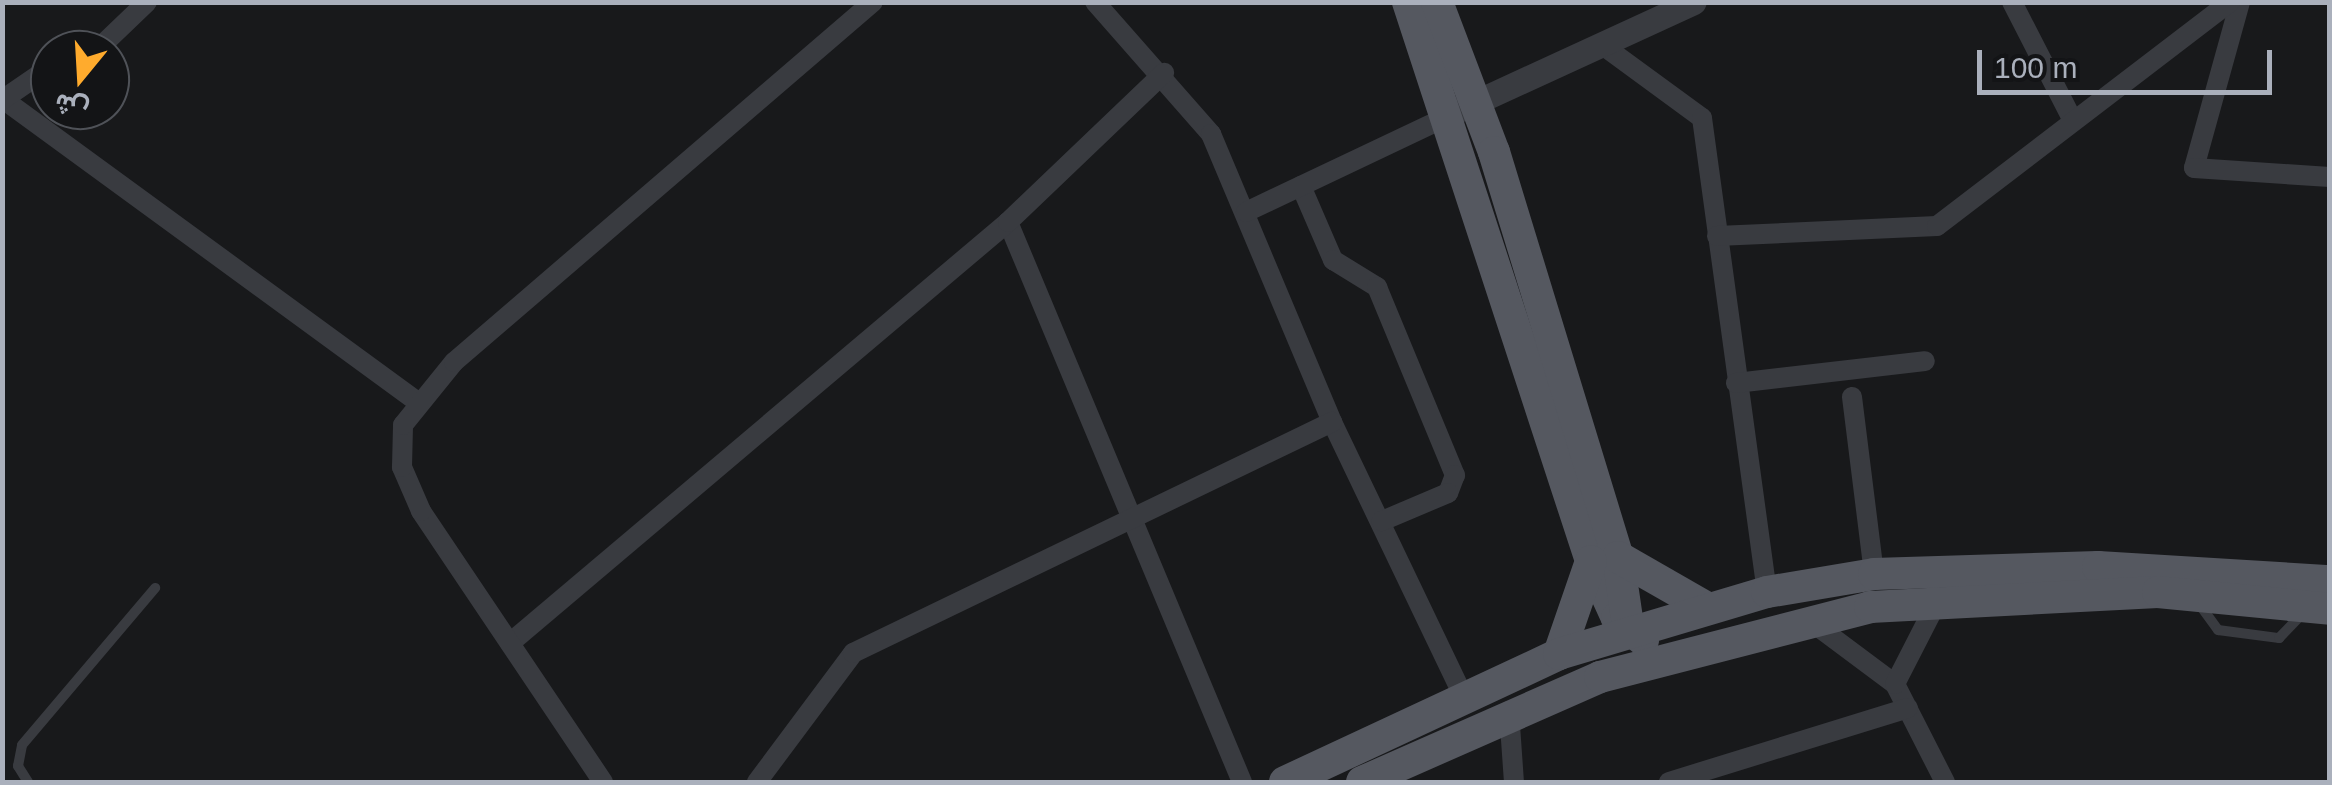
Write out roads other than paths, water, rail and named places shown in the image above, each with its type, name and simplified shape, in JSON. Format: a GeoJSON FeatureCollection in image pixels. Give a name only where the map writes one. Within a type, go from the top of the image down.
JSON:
{"type":"FeatureCollection","features":[{"type":"Feature","properties":{"kind":"main road"},"geometry":{"type":"LineString","coordinates":[[1408,2],[1462,109]]}},
{"type":"Feature","properties":{"kind":"main road"},"geometry":{"type":"LineString","coordinates":[[1438,2],[1462,109],[1626,630],[1671,656]]}},
{"type":"Feature","properties":{"kind":"main road"},"geometry":{"type":"LineString","coordinates":[[1604,559],[1708,608]]}},
{"type":"Feature","properties":{"kind":"main road"},"geometry":{"type":"LineString","coordinates":[[1559,654],[1604,559]]}},
{"type":"Feature","properties":{"kind":"main road"},"geometry":{"type":"LineString","coordinates":[[1285,782],[1462,693],[1559,654],[1626,630],[1767,592],[1874,574],[2183,568],[2330,581]]}},
{"type":"Feature","properties":{"kind":"main road"},"geometry":{"type":"LineString","coordinates":[[1362,782],[1508,711],[1600,677],[1807,619],[1938,600],[2194,596],[2318,608]]}},
{"type":"Feature","properties":{"kind":"main road"},"geometry":{"type":"LineString","coordinates":[[1600,677],[1626,630]]}},
{"type":"Feature","properties":{"kind":"street"},"geometry":{"type":"LineString","coordinates":[[118,30],[147,2]]}},
{"type":"Feature","properties":{"kind":"street"},"geometry":{"type":"LineString","coordinates":[[603,782],[408,484],[400,442],[415,400],[873,2]]}},
{"type":"Feature","properties":{"kind":"street"},"geometry":{"type":"LineString","coordinates":[[1095,2],[1164,73],[1211,134],[1332,422],[1462,693]]}},
{"type":"Feature","properties":{"kind":"street"},"geometry":{"type":"LineString","coordinates":[[2012,2],[2071,117]]}},
{"type":"Feature","properties":{"kind":"street"},"geometry":{"type":"LineString","coordinates":[[1716,236],[1925,231],[2071,117],[2230,2]]}},
{"type":"Feature","properties":{"kind":"street"},"geometry":{"type":"LineString","coordinates":[[2240,2],[2194,168],[2330,177]]}},
{"type":"Feature","properties":{"kind":"street"},"geometry":{"type":"LineString","coordinates":[[1246,212],[1692,3]]}},
{"type":"Feature","properties":{"kind":"street"},"geometry":{"type":"LineString","coordinates":[[1604,47],[1702,118],[1767,592]]}},
{"type":"Feature","properties":{"kind":"street"},"geometry":{"type":"LineString","coordinates":[[510,643],[1008,222],[1164,73]]}},
{"type":"Feature","properties":{"kind":"street"},"geometry":{"type":"LineString","coordinates":[[30,80],[3,100],[415,400]]}},
{"type":"Feature","properties":{"kind":"street"},"geometry":{"type":"LineString","coordinates":[[1301,186],[1332,260],[1377,286],[1455,475],[1448,493],[1382,521]]}},
{"type":"Feature","properties":{"kind":"street"},"geometry":{"type":"LineString","coordinates":[[1008,222],[1128,518],[1242,782]]}},
{"type":"Feature","properties":{"kind":"street"},"geometry":{"type":"LineString","coordinates":[[1736,384],[1925,360]]}},
{"type":"Feature","properties":{"kind":"street"},"geometry":{"type":"LineString","coordinates":[[1852,397],[1874,574]]}},
{"type":"Feature","properties":{"kind":"street"},"geometry":{"type":"LineString","coordinates":[[758,782],[852,653],[1332,422]]}},
{"type":"Feature","properties":{"kind":"street"},"geometry":{"type":"LineString","coordinates":[[1895,684],[1938,600]]}},
{"type":"Feature","properties":{"kind":"street"},"geometry":{"type":"LineString","coordinates":[[1807,619],[1895,684],[1945,782]]}},
{"type":"Feature","properties":{"kind":"street"},"geometry":{"type":"LineString","coordinates":[[1668,782],[1694,779],[1908,708]]}},
{"type":"Feature","properties":{"kind":"street"},"geometry":{"type":"LineString","coordinates":[[1508,711],[1514,782]]}},
{"type":"Feature","properties":{"kind":"lane"},"geometry":{"type":"LineString","coordinates":[[28,782],[18,766],[22,745],[155,588]]}}]}
